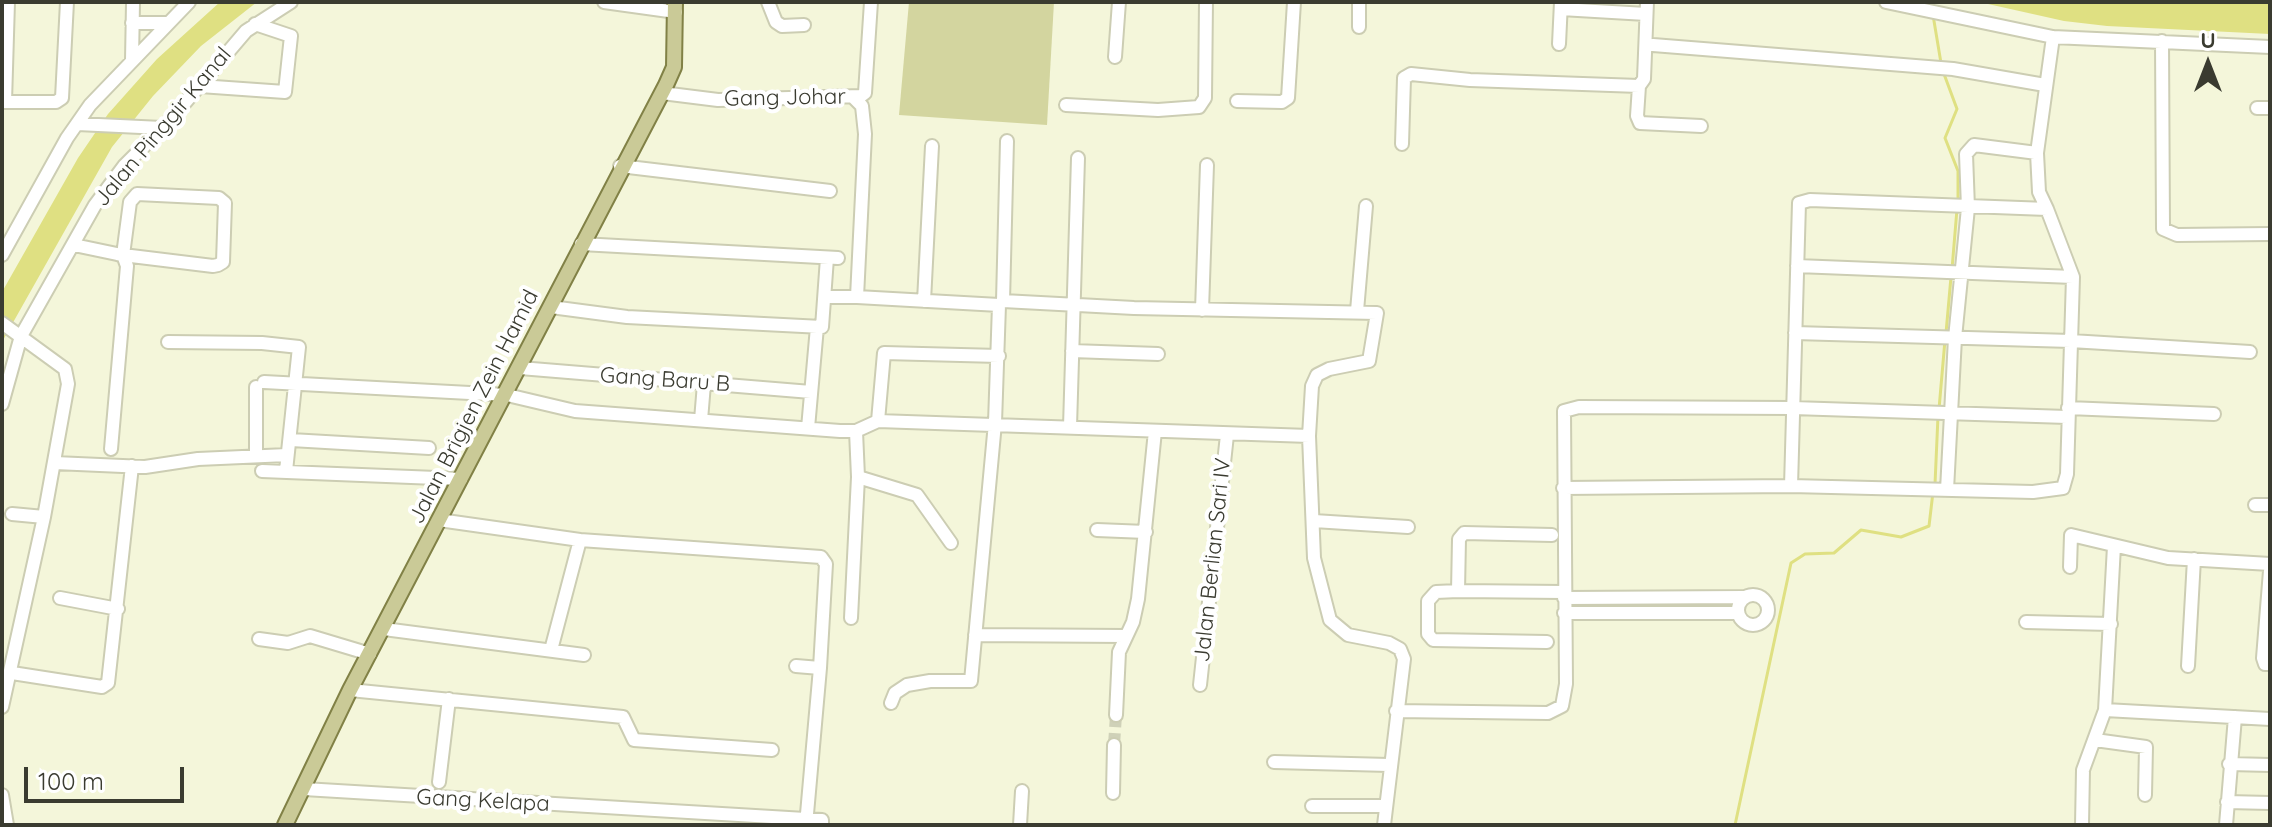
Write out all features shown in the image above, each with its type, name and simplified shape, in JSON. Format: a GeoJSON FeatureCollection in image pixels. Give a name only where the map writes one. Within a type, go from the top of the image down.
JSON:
{"type":"FeatureCollection","features":[{"type":"Feature","properties":{"kind":"main road","name":"Jalan Brigjen Zein Hamid"},"geometry":{"type":"LineString","coordinates":[[285,825],[350,690],[507,395],[620,166],[662,93],[674,67],[676,7]]}},
{"type":"Feature","properties":{"kind":"street"},"geometry":{"type":"LineString","coordinates":[[8,2],[3,102],[56,102],[62,98],[67,2]]}},
{"type":"Feature","properties":{"kind":"street"},"geometry":{"type":"LineString","coordinates":[[2,255],[79,124],[132,60],[189,2]]}},
{"type":"Feature","properties":{"kind":"street","name":"Jalan Pinggir Kanal"},"geometry":{"type":"LineString","coordinates":[[2,404],[21,336],[107,188],[255,24],[291,2]]}},
{"type":"Feature","properties":{"kind":"street"},"geometry":{"type":"LineString","coordinates":[[604,2],[676,7]]}},
{"type":"Feature","properties":{"kind":"street"},"geometry":{"type":"LineString","coordinates":[[768,2],[776,22],[782,26],[804,25]]}},
{"type":"Feature","properties":{"kind":"street","name":"Gang Johar"},"geometry":{"type":"LineString","coordinates":[[662,93],[718,100],[853,97],[865,93],[871,2]]}},
{"type":"Feature","properties":{"kind":"street"},"geometry":{"type":"LineString","coordinates":[[1115,57],[1119,2]]}},
{"type":"Feature","properties":{"kind":"street"},"geometry":{"type":"LineString","coordinates":[[1066,105],[1158,110],[1199,107],[1205,98],[1206,2]]}},
{"type":"Feature","properties":{"kind":"street"},"geometry":{"type":"LineString","coordinates":[[1237,101],[1288,100],[1294,2]]}},
{"type":"Feature","properties":{"kind":"street"},"geometry":{"type":"LineString","coordinates":[[1359,2],[1359,27]]}},
{"type":"Feature","properties":{"kind":"street"},"geometry":{"type":"LineString","coordinates":[[1886,2],[2053,37],[2270,47]]}},
{"type":"Feature","properties":{"kind":"street"},"geometry":{"type":"LineString","coordinates":[[132,60],[133,3]]}},
{"type":"Feature","properties":{"kind":"street"},"geometry":{"type":"LineString","coordinates":[[1559,44],[1561,6],[1647,8],[1644,79],[1639,86],[1637,116],[1640,123],[1701,126]]}},
{"type":"Feature","properties":{"kind":"street"},"geometry":{"type":"LineString","coordinates":[[132,23],[167,23]]}},
{"type":"Feature","properties":{"kind":"street"},"geometry":{"type":"LineString","coordinates":[[200,86],[285,92],[291,36],[255,24]]}},
{"type":"Feature","properties":{"kind":"street"},"geometry":{"type":"LineString","coordinates":[[1563,488],[1916,487],[2049,492],[2063,488],[2067,474],[2073,277],[2039,192],[2037,153],[2053,37]]}},
{"type":"Feature","properties":{"kind":"street"},"geometry":{"type":"LineString","coordinates":[[2162,41],[2163,229],[2188,235],[2270,234]]}},
{"type":"Feature","properties":{"kind":"street"},"geometry":{"type":"LineString","coordinates":[[1653,45],[1953,69],[2045,85]]}},
{"type":"Feature","properties":{"kind":"street"},"geometry":{"type":"LineString","coordinates":[[1402,144],[1404,78],[1411,74],[1470,80],[1639,86]]}},
{"type":"Feature","properties":{"kind":"street"},"geometry":{"type":"LineString","coordinates":[[853,97],[862,106],[865,134],[857,297]]}},
{"type":"Feature","properties":{"kind":"street"},"geometry":{"type":"LineString","coordinates":[[79,124],[158,128]]}},
{"type":"Feature","properties":{"kind":"street"},"geometry":{"type":"LineString","coordinates":[[891,703],[895,693],[907,685],[930,681],[971,681],[995,423],[1007,141]]}},
{"type":"Feature","properties":{"kind":"street"},"geometry":{"type":"LineString","coordinates":[[1946,490],[1948,337],[1954,271],[1965,208],[1969,148],[1974,145],[2037,153]]}},
{"type":"Feature","properties":{"kind":"street"},"geometry":{"type":"LineString","coordinates":[[924,301],[932,146]]}},
{"type":"Feature","properties":{"kind":"street"},"geometry":{"type":"LineString","coordinates":[[1070,427],[1078,158]]}},
{"type":"Feature","properties":{"kind":"street"},"geometry":{"type":"LineString","coordinates":[[1202,310],[1207,165]]}},
{"type":"Feature","properties":{"kind":"street"},"geometry":{"type":"LineString","coordinates":[[620,166],[830,191]]}},
{"type":"Feature","properties":{"kind":"street"},"geometry":{"type":"LineString","coordinates":[[73,248],[120,254],[218,265],[223,262],[225,203],[219,198],[137,194],[130,202],[120,254],[127,266],[111,449]]}},
{"type":"Feature","properties":{"kind":"street"},"geometry":{"type":"LineString","coordinates":[[1791,486],[1797,209],[1804,200],[2047,209]]}},
{"type":"Feature","properties":{"kind":"street"},"geometry":{"type":"LineString","coordinates":[[1357,311],[1366,206]]}},
{"type":"Feature","properties":{"kind":"street"},"geometry":{"type":"LineString","coordinates":[[551,307],[627,317],[824,326],[833,258],[581,244]]}},
{"type":"Feature","properties":{"kind":"street"},"geometry":{"type":"LineString","coordinates":[[1797,266],[2073,277]]}},
{"type":"Feature","properties":{"kind":"street"},"geometry":{"type":"LineString","coordinates":[[826,297],[1377,313],[1372,356],[1362,365],[1329,369],[1317,375],[1309,436],[1314,558],[1330,620],[1348,635],[1389,643],[1400,649],[1404,659],[1384,825]]}},
{"type":"Feature","properties":{"kind":"street"},"geometry":{"type":"LineString","coordinates":[[2,707],[12,673],[55,463],[68,375],[6,325]]}},
{"type":"Feature","properties":{"kind":"street"},"geometry":{"type":"LineString","coordinates":[[808,428],[817,327]]}},
{"type":"Feature","properties":{"kind":"street"},"geometry":{"type":"LineString","coordinates":[[1795,333],[2071,341],[2250,352]]}},
{"type":"Feature","properties":{"kind":"street"},"geometry":{"type":"LineString","coordinates":[[168,342],[296,345],[301,351],[286,471]]}},
{"type":"Feature","properties":{"kind":"street"},"geometry":{"type":"LineString","coordinates":[[1072,351],[1158,354]]}},
{"type":"Feature","properties":{"kind":"street"},"geometry":{"type":"LineString","coordinates":[[878,421],[884,353],[999,356]]}},
{"type":"Feature","properties":{"kind":"street","name":"Gang Baru B"},"geometry":{"type":"LineString","coordinates":[[520,368],[811,392]]}},
{"type":"Feature","properties":{"kind":"street"},"geometry":{"type":"LineString","coordinates":[[256,456],[260,385],[297,384],[507,395],[559,409],[856,431],[878,421],[1309,436]]}},
{"type":"Feature","properties":{"kind":"street"},"geometry":{"type":"LineString","coordinates":[[701,420],[704,384]]}},
{"type":"Feature","properties":{"kind":"street"},"geometry":{"type":"LineString","coordinates":[[1396,711],[1548,713],[1559,709],[1566,684],[1563,421],[1564,411],[1571,408],[1793,408],[1949,415],[2067,412],[2214,414]]}},
{"type":"Feature","properties":{"kind":"street"},"geometry":{"type":"LineString","coordinates":[[851,618],[858,477],[856,431]]}},
{"type":"Feature","properties":{"kind":"street"},"geometry":{"type":"LineString","coordinates":[[1116,715],[1119,652],[1137,607],[1155,431]]}},
{"type":"Feature","properties":{"kind":"street","name":"Jalan Berlian Sari IV"},"geometry":{"type":"LineString","coordinates":[[1200,685],[1227,435]]}},
{"type":"Feature","properties":{"kind":"street"},"geometry":{"type":"LineString","coordinates":[[291,440],[429,448]]}},
{"type":"Feature","properties":{"kind":"street"},"geometry":{"type":"LineString","coordinates":[[55,463],[132,466],[287,455]]}},
{"type":"Feature","properties":{"kind":"street"},"geometry":{"type":"LineString","coordinates":[[12,673],[102,687],[109,676],[132,466]]}},
{"type":"Feature","properties":{"kind":"street"},"geometry":{"type":"LineString","coordinates":[[262,471],[461,479]]}},
{"type":"Feature","properties":{"kind":"street"},"geometry":{"type":"LineString","coordinates":[[858,477],[917,495],[951,543]]}},
{"type":"Feature","properties":{"kind":"street"},"geometry":{"type":"LineString","coordinates":[[2255,505],[2270,505]]}},
{"type":"Feature","properties":{"kind":"street"},"geometry":{"type":"LineString","coordinates":[[12,514],[44,517]]}},
{"type":"Feature","properties":{"kind":"street"},"geometry":{"type":"LineString","coordinates":[[439,520],[580,540],[821,557],[826,564],[806,822]]}},
{"type":"Feature","properties":{"kind":"street"},"geometry":{"type":"LineString","coordinates":[[1314,521],[1408,527]]}},
{"type":"Feature","properties":{"kind":"street"},"geometry":{"type":"LineString","coordinates":[[1097,530],[1146,532]]}},
{"type":"Feature","properties":{"kind":"street"},"geometry":{"type":"LineString","coordinates":[[1458,591],[1459,539],[1464,533],[1552,535]]}},
{"type":"Feature","properties":{"kind":"street"},"geometry":{"type":"LineString","coordinates":[[2070,567],[2070,535],[2168,558],[2270,564]]}},
{"type":"Feature","properties":{"kind":"street"},"geometry":{"type":"LineString","coordinates":[[551,650],[580,540]]}},
{"type":"Feature","properties":{"kind":"street"},"geometry":{"type":"LineString","coordinates":[[2082,825],[2083,770],[2105,710],[2114,546]]}},
{"type":"Feature","properties":{"kind":"street"},"geometry":{"type":"LineString","coordinates":[[2188,666],[2194,559]]}},
{"type":"Feature","properties":{"kind":"street"},"geometry":{"type":"LineString","coordinates":[[2270,571],[2263,658],[2265,664],[2270,664]]}},
{"type":"Feature","properties":{"kind":"street"},"geometry":{"type":"LineString","coordinates":[[1547,642],[1433,640],[1428,634],[1430,597],[1436,592],[1458,591],[1744,597],[1756,594],[1762,597],[1768,615],[1764,621],[1752,625],[1738,613]]}},
{"type":"Feature","properties":{"kind":"street"},"geometry":{"type":"LineString","coordinates":[[1738,613],[1744,597]]}},
{"type":"Feature","properties":{"kind":"street"},"geometry":{"type":"LineString","coordinates":[[60,598],[118,609]]}},
{"type":"Feature","properties":{"kind":"street"},"geometry":{"type":"LineString","coordinates":[[1564,613],[1738,613]]}},
{"type":"Feature","properties":{"kind":"street"},"geometry":{"type":"LineString","coordinates":[[2026,622],[2111,624]]}},
{"type":"Feature","properties":{"kind":"street"},"geometry":{"type":"LineString","coordinates":[[384,629],[584,655]]}},
{"type":"Feature","properties":{"kind":"street"},"geometry":{"type":"LineString","coordinates":[[975,635],[1126,636]]}},
{"type":"Feature","properties":{"kind":"street"},"geometry":{"type":"LineString","coordinates":[[259,639],[288,643],[310,636],[370,654]]}},
{"type":"Feature","properties":{"kind":"street"},"geometry":{"type":"LineString","coordinates":[[796,666],[820,668]]}},
{"type":"Feature","properties":{"kind":"street"},"geometry":{"type":"LineString","coordinates":[[350,690],[623,717],[634,740],[772,750]]}},
{"type":"Feature","properties":{"kind":"street"},"geometry":{"type":"LineString","coordinates":[[439,782],[449,699]]}},
{"type":"Feature","properties":{"kind":"street"},"geometry":{"type":"LineString","coordinates":[[2105,710],[2270,719]]}},
{"type":"Feature","properties":{"kind":"street"},"geometry":{"type":"LineString","coordinates":[[2226,825],[2235,717]]}},
{"type":"Feature","properties":{"kind":"street"},"geometry":{"type":"LineString","coordinates":[[2095,740],[2146,747],[2145,795]]}},
{"type":"Feature","properties":{"kind":"street"},"geometry":{"type":"LineString","coordinates":[[1113,793],[1114,745]]}},
{"type":"Feature","properties":{"kind":"street"},"geometry":{"type":"LineString","coordinates":[[1274,762],[1389,765]]}},
{"type":"Feature","properties":{"kind":"street"},"geometry":{"type":"LineString","coordinates":[[2229,764],[2270,765]]}},
{"type":"Feature","properties":{"kind":"street","name":"Gang Kelapa"},"geometry":{"type":"LineString","coordinates":[[304,789],[806,822],[822,820],[822,825]]}},
{"type":"Feature","properties":{"kind":"street"},"geometry":{"type":"LineString","coordinates":[[1020,825],[1022,791]]}},
{"type":"Feature","properties":{"kind":"street"},"geometry":{"type":"LineString","coordinates":[[2,795],[7,825]]}},
{"type":"Feature","properties":{"kind":"street"},"geometry":{"type":"LineString","coordinates":[[2227,802],[2270,803]]}},
{"type":"Feature","properties":{"kind":"street"},"geometry":{"type":"LineString","coordinates":[[1312,806],[1385,806]]}},
{"type":"Feature","properties":{"kind":"green space"},"geometry":{"type":"Polygon","coordinates":[[[909,2],[1054,2],[1047,125],[899,115],[909,2]]]}},
{"type":"Feature","properties":{"kind":"shaded area"},"geometry":{"type":"Polygon","coordinates":[[[220,2],[257,2],[201,46],[153,96],[112,147],[2,342],[2,292],[78,158],[108,114],[157,59],[220,2]]]}},
{"type":"Feature","properties":{"kind":"shaded area"},"geometry":{"type":"Polygon","coordinates":[[[1979,2],[2270,4],[2270,34],[2107,26],[2064,21],[1979,2]]]}},
{"type":"Feature","properties":{"kind":"waterway"},"geometry":{"type":"LineString","coordinates":[[1933,15],[1941,63]]}},
{"type":"Feature","properties":{"kind":"waterway"},"geometry":{"type":"LineString","coordinates":[[1944,74],[1957,109],[1945,138],[1958,171],[1958,201]]}},
{"type":"Feature","properties":{"kind":"waterway"},"geometry":{"type":"LineString","coordinates":[[1952,269],[1957,209]]}},
{"type":"Feature","properties":{"kind":"waterway"},"geometry":{"type":"LineString","coordinates":[[1946,333],[1951,277]]}},
{"type":"Feature","properties":{"kind":"waterway"},"geometry":{"type":"LineString","coordinates":[[1939,409],[1945,340]]}},
{"type":"Feature","properties":{"kind":"waterway"},"geometry":{"type":"LineString","coordinates":[[1935,484],[1938,416]]}},
{"type":"Feature","properties":{"kind":"waterway"},"geometry":{"type":"LineString","coordinates":[[1735,825],[1791,563],[1805,554],[1834,553],[1861,530],[1901,537],[1929,526],[1933,492]]}},
{"type":"Feature","properties":{"kind":"tunnel"},"geometry":{"type":"LineString","coordinates":[[1114,745],[1116,715]]}}]}
